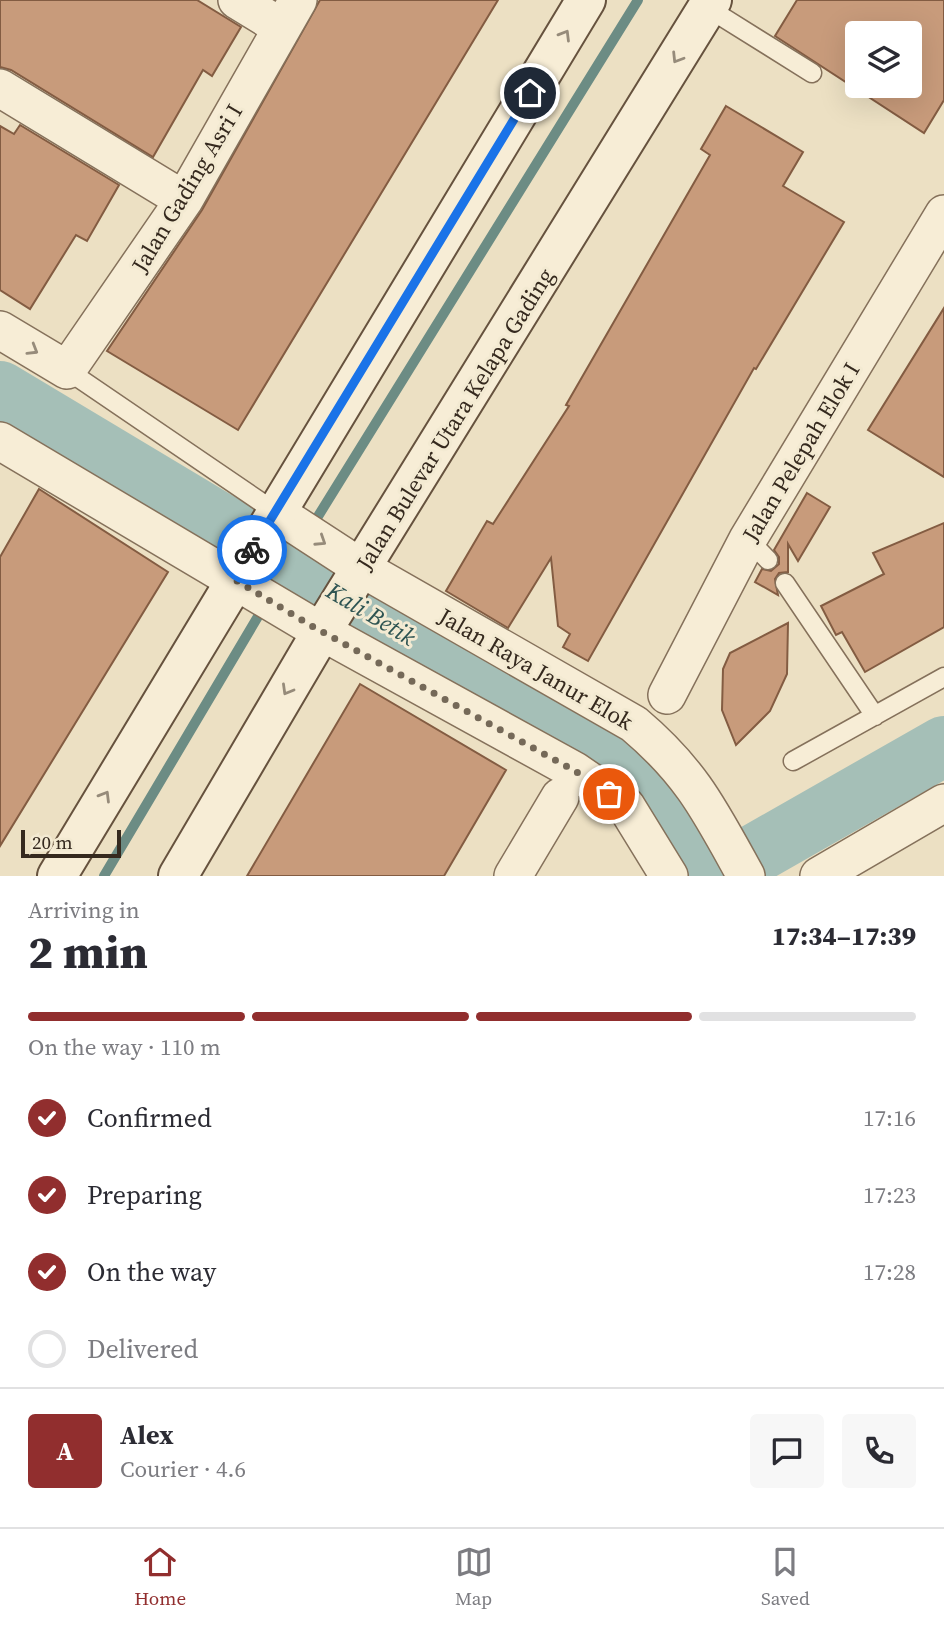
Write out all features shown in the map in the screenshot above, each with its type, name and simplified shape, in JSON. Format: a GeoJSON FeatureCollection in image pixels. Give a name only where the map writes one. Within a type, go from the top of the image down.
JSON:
{"type":"FeatureCollection","features":[{"type":"Feature","properties":{"kind":"main road"},"geometry":{"type":"LineString","coordinates":[[57,876],[242,580],[586,0]]}},
{"type":"Feature","properties":{"kind":"main road","name":"Jalan Bulevar Utara Kelapa Gading"},"geometry":{"type":"LineString","coordinates":[[178,876],[319,627],[358,569],[710,4]]}},
{"type":"Feature","properties":{"kind":"street"},"geometry":{"type":"LineString","coordinates":[[237,0],[290,14]]}},
{"type":"Feature","properties":{"kind":"street","name":"Jalan Gading Asri I"},"geometry":{"type":"LineString","coordinates":[[66,370],[184,200],[290,14]]}},
{"type":"Feature","properties":{"kind":"street"},"geometry":{"type":"LineString","coordinates":[[0,88],[184,200]]}},
{"type":"Feature","properties":{"kind":"street","name":"Jalan Pelepah Elok I"},"geometry":{"type":"LineString","coordinates":[[667,695],[758,549],[944,214]]}},
{"type":"Feature","properties":{"kind":"street"},"geometry":{"type":"LineString","coordinates":[[0,330],[66,370]]}},
{"type":"Feature","properties":{"kind":"street"},"geometry":{"type":"LineString","coordinates":[[4,451],[242,580],[319,627],[575,771],[626,806],[668,876]]}},
{"type":"Feature","properties":{"kind":"street","name":"Jalan Raya Janur Elok"},"geometry":{"type":"LineString","coordinates":[[278,520],[358,569],[634,724],[668,753],[695,786],[722,828],[741,867]]}},
{"type":"Feature","properties":{"kind":"street"},"geometry":{"type":"LineString","coordinates":[[513,876],[560,797]]}},
{"type":"Feature","properties":{"kind":"street"},"geometry":{"type":"LineString","coordinates":[[819,876],[944,803]]}},
{"type":"Feature","properties":{"kind":"lane"},"geometry":{"type":"LineString","coordinates":[[710,4],[812,73]]}},
{"type":"Feature","properties":{"kind":"lane"},"geometry":{"type":"LineString","coordinates":[[66,370],[278,520]]}},
{"type":"Feature","properties":{"kind":"lane"},"geometry":{"type":"LineString","coordinates":[[785,583],[875,716]]}},
{"type":"Feature","properties":{"kind":"lane"},"geometry":{"type":"LineString","coordinates":[[793,761],[944,677]]}},
{"type":"Feature","properties":{"kind":"building"},"geometry":{"type":"Polygon","coordinates":[[[0,0],[197,0],[241,27],[212,76],[203,70],[153,157],[11,70],[0,67],[0,0]]]}},
{"type":"Feature","properties":{"kind":"building"},"geometry":{"type":"Polygon","coordinates":[[[320,0],[498,0],[238,430],[107,351],[202,210],[320,0]]]}},
{"type":"Feature","properties":{"kind":"building"},"geometry":{"type":"Polygon","coordinates":[[[797,0],[944,0],[944,100],[924,133],[870,98],[922,98],[922,21],[845,21],[845,82],[775,36],[797,0]]]}},
{"type":"Feature","properties":{"kind":"building"},"geometry":{"type":"Polygon","coordinates":[[[726,106],[803,152],[783,186],[844,222],[756,369],[754,368],[588,661],[563,647],[570,634],[558,626],[551,558],[508,628],[446,591],[487,521],[493,524],[569,406],[566,405],[710,155],[701,149],[726,106]]]}},
{"type":"Feature","properties":{"kind":"building"},"geometry":{"type":"Polygon","coordinates":[[[20,125],[119,185],[87,241],[76,235],[30,309],[0,290],[0,126],[14,134],[20,125]]]}},
{"type":"Feature","properties":{"kind":"building"},"geometry":{"type":"Polygon","coordinates":[[[944,308],[944,477],[868,430],[944,308]]]}},
{"type":"Feature","properties":{"kind":"building"},"geometry":{"type":"Polygon","coordinates":[[[39,489],[168,572],[0,846],[0,557],[39,489]]]}},
{"type":"Feature","properties":{"kind":"building"},"geometry":{"type":"Polygon","coordinates":[[[807,493],[830,507],[798,561],[788,544],[788,572],[779,573],[775,579],[778,595],[755,582],[762,569],[771,571],[779,564],[779,557],[774,550],[807,493]]]}},
{"type":"Feature","properties":{"kind":"building"},"geometry":{"type":"Polygon","coordinates":[[[944,523],[944,627],[865,672],[842,632],[836,635],[821,606],[884,574],[873,553],[944,523]]]}},
{"type":"Feature","properties":{"kind":"building"},"geometry":{"type":"Polygon","coordinates":[[[788,623],[787,674],[770,711],[736,745],[722,710],[723,669],[730,653],[788,623]]]}},
{"type":"Feature","properties":{"kind":"building"},"geometry":{"type":"Polygon","coordinates":[[[360,684],[506,770],[444,876],[247,876],[360,684]]]}},
{"type":"Feature","properties":{"kind":"waterway"},"geometry":{"type":"LineString","coordinates":[[312,526],[638,0]]}},
{"type":"Feature","properties":{"kind":"waterway","name":"Kali Betik"},"geometry":{"type":"LineString","coordinates":[[0,391],[626,766],[673,819],[704,876]]}},
{"type":"Feature","properties":{"kind":"waterway"},"geometry":{"type":"LineString","coordinates":[[104,876],[304,539]]}},
{"type":"Feature","properties":{"kind":"waterway"},"geometry":{"type":"LineString","coordinates":[[716,876],[944,746]]}},
{"type":"Feature","properties":{"kind":"way so far"},"geometry":{"type":"LineString","coordinates":[[252,550],[234,579],[253,592],[575,771],[609,794]]}},
{"type":"Feature","properties":{"kind":"route"},"geometry":{"type":"LineString","coordinates":[[252,550],[277,513],[530,93]]}}]}
